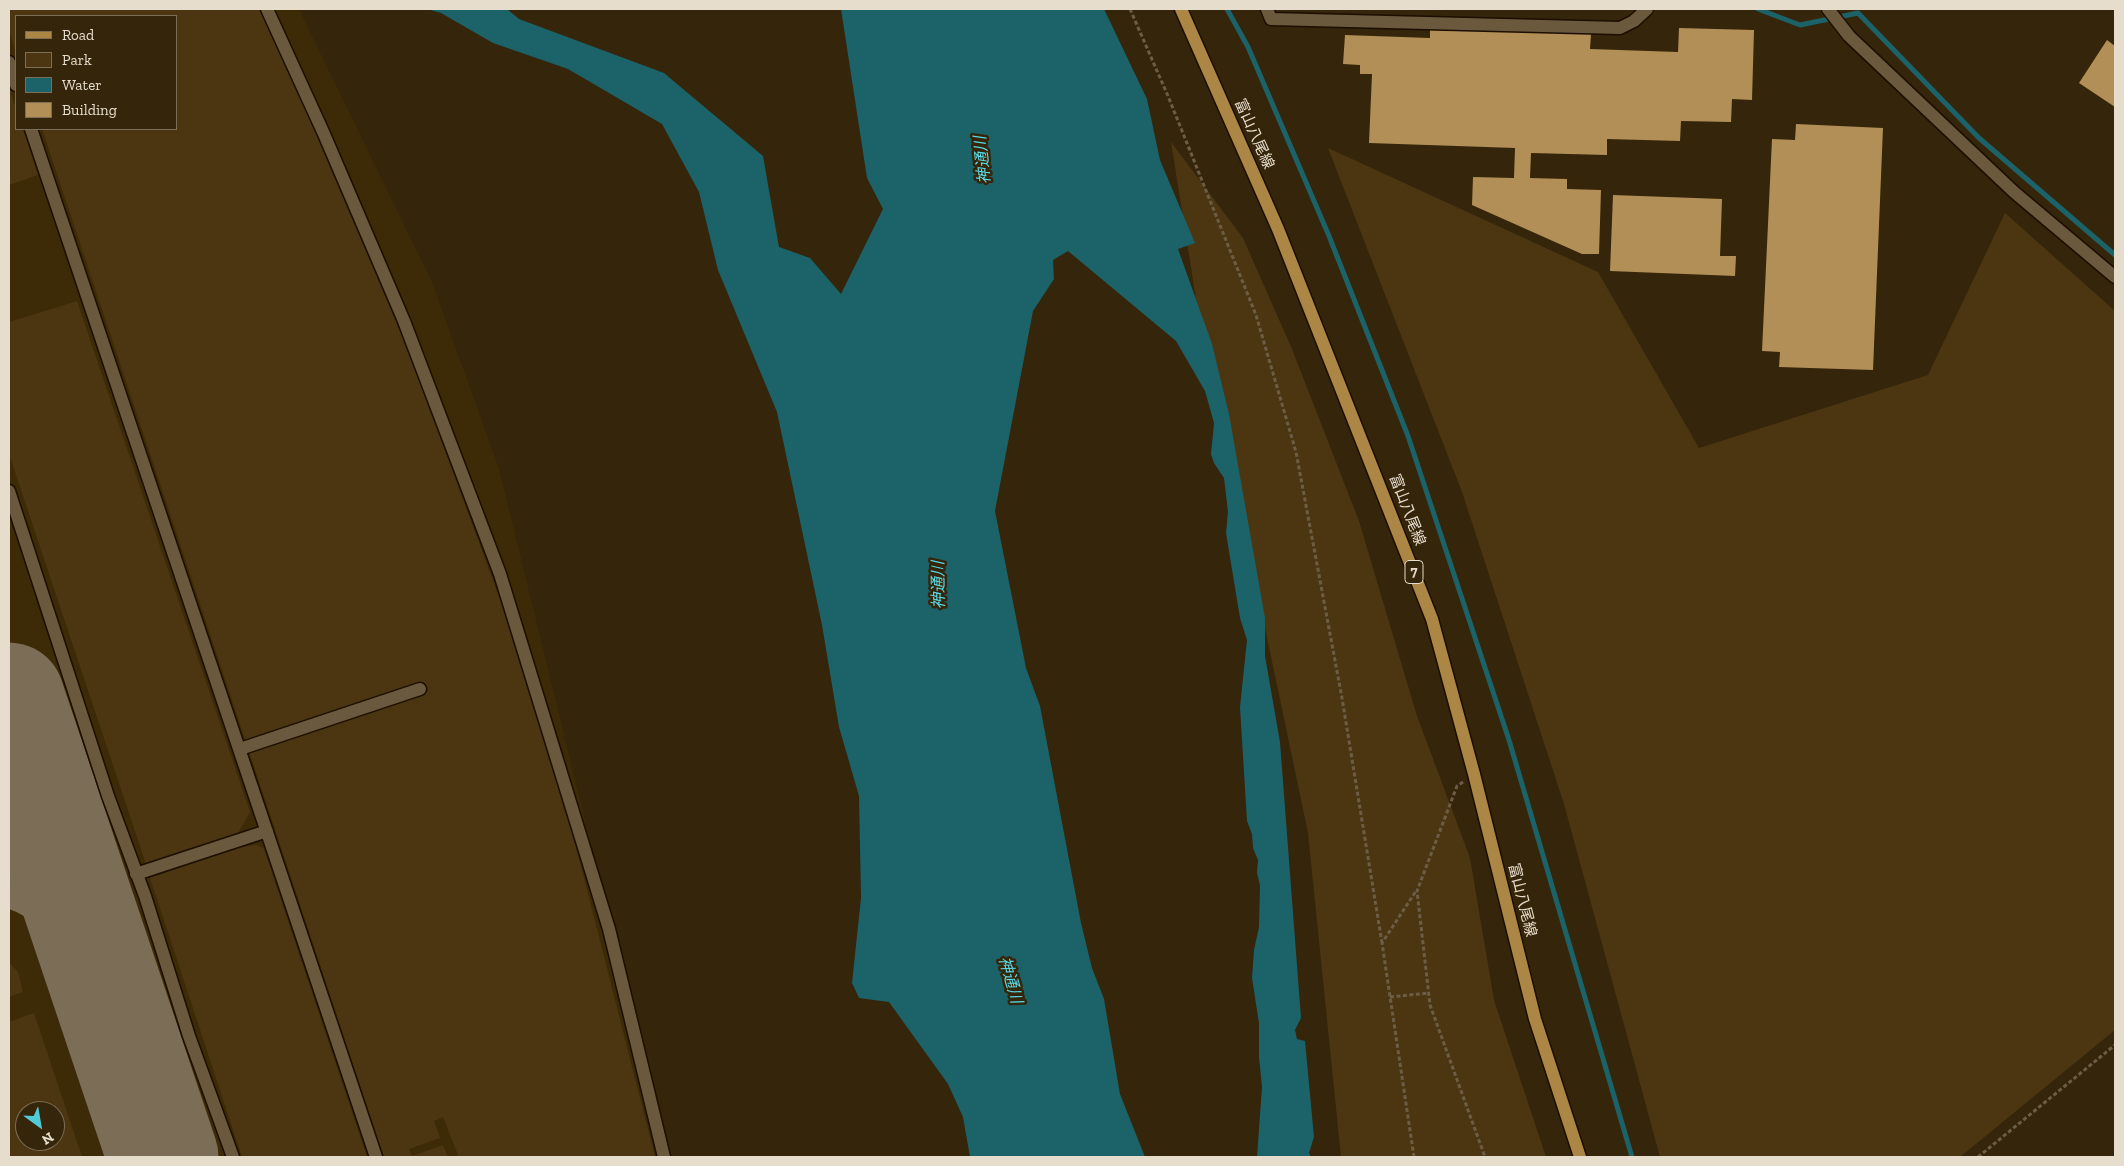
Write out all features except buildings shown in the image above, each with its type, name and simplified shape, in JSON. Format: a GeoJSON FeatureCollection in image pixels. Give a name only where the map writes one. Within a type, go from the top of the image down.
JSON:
{"type":"FeatureCollection","features":[{"type":"Feature","properties":{"kind":"main road","name":"富山八尾線"},"geometry":{"type":"LineString","coordinates":[[1181,9],[1278,229],[1428,610],[1474,774],[1535,1019],[1580,1157]]}},
{"type":"Feature","properties":{"kind":"street"},"geometry":{"type":"LineString","coordinates":[[267,9],[324,134],[404,321],[500,574],[609,929],[664,1157]]}},
{"type":"Feature","properties":{"kind":"street"},"geometry":{"type":"LineString","coordinates":[[1269,14],[1620,28],[1634,21],[1647,9]]}},
{"type":"Feature","properties":{"kind":"street"},"geometry":{"type":"LineString","coordinates":[[1828,9],[1849,36],[2014,192],[2115,277]]}},
{"type":"Feature","properties":{"kind":"street"},"geometry":{"type":"LineString","coordinates":[[9,62],[15,82]]}},
{"type":"Feature","properties":{"kind":"street"},"geometry":{"type":"LineString","coordinates":[[31,130],[376,1157]]}},
{"type":"Feature","properties":{"kind":"street"},"geometry":{"type":"LineString","coordinates":[[9,491],[108,796],[136,874],[189,1036],[233,1157]]}},
{"type":"Feature","properties":{"kind":"street"},"geometry":{"type":"LineString","coordinates":[[240,749],[420,689]]}},
{"type":"Feature","properties":{"kind":"street"},"geometry":{"type":"LineString","coordinates":[[136,874],[267,831]]}},
{"type":"Feature","properties":{"kind":"path"},"geometry":{"type":"LineString","coordinates":[[1130,9],[1168,96],[1256,315],[1296,452],[1342,698],[1382,942],[1414,1157]]}},
{"type":"Feature","properties":{"kind":"path"},"geometry":{"type":"LineString","coordinates":[[1382,942],[1417,890],[1457,786],[1474,774]]}},
{"type":"Feature","properties":{"kind":"path"},"geometry":{"type":"LineString","coordinates":[[1417,890],[1430,1006],[1485,1157]]}},
{"type":"Feature","properties":{"kind":"path"},"geometry":{"type":"LineString","coordinates":[[1390,997],[1428,992]]}},
{"type":"Feature","properties":{"kind":"path"},"geometry":{"type":"LineString","coordinates":[[1978,1157],[2115,1045]]}},
{"type":"Feature","properties":{"kind":"shaded area"},"geometry":{"type":"Polygon","coordinates":[[[9,9],[299,9],[432,282],[499,468],[667,1157],[9,1157],[9,9]]]}},
{"type":"Feature","properties":{"kind":"green space"},"geometry":{"type":"Polygon","coordinates":[[[9,9],[262,9],[312,119],[408,350],[503,608],[570,823],[655,1157],[453,1157],[458,1155],[443,1117],[434,1121],[440,1138],[409,1149],[412,1156],[443,1145],[448,1157],[384,1157],[42,130],[178,130],[178,15],[15,15],[15,50],[9,30],[9,9]]]}},
{"type":"Feature","properties":{"kind":"green space"},"geometry":{"type":"Polygon","coordinates":[[[9,86],[15,106],[15,130],[23,130],[38,175],[9,185],[9,86]]]}},
{"type":"Feature","properties":{"kind":"green space"},"geometry":{"type":"Polygon","coordinates":[[[1171,142],[1243,238],[1292,349],[1359,521],[1417,716],[1470,858],[1494,1000],[1546,1157],[1341,1157],[1308,833],[1196,299],[1171,142]]]}},
{"type":"Feature","properties":{"kind":"green space"},"geometry":{"type":"Polygon","coordinates":[[[1328,148],[1598,272],[1699,448],[1928,375],[2005,213],[2115,311],[2115,1030],[1960,1157],[1660,1157],[1564,804],[1462,492],[1328,148]]]}},
{"type":"Feature","properties":{"kind":"green space"},"geometry":{"type":"Polygon","coordinates":[[[77,301],[250,812],[236,837],[146,864],[9,454],[9,322],[77,301]]]}},
{"type":"Feature","properties":{"kind":"green space"},"geometry":{"type":"Polygon","coordinates":[[[257,845],[264,849],[367,1157],[242,1157],[150,878],[240,847],[257,845]]]}},
{"type":"Feature","properties":{"kind":"green space"},"geometry":{"type":"Polygon","coordinates":[[[9,962],[18,972],[23,992],[9,997],[9,962]]]}},
{"type":"Feature","properties":{"kind":"green space"},"geometry":{"type":"Polygon","coordinates":[[[34,1013],[63,1101],[15,1101],[15,1151],[65,1151],[65,1106],[82,1157],[9,1157],[9,1022],[34,1013]]]}},
{"type":"Feature","properties":{"kind":"water","name":"神通川"},"geometry":{"type":"Polygon","coordinates":[[[427,9],[507,9],[519,19],[664,73],[763,156],[779,247],[810,258],[841,294],[883,209],[867,178],[841,9],[1104,9],[1147,99],[1160,160],[1195,243],[1178,249],[1212,344],[1229,414],[1265,618],[1265,656],[1280,742],[1301,1018],[1295,1030],[1297,1039],[1305,1041],[1314,1137],[1309,1153],[1311,1157],[1257,1157],[1262,1087],[1259,1057],[1259,1023],[1252,978],[1254,950],[1259,927],[1260,885],[1257,873],[1258,860],[1253,848],[1252,834],[1247,821],[1240,707],[1247,640],[1240,618],[1226,533],[1228,512],[1224,478],[1214,463],[1211,454],[1214,423],[1205,391],[1176,341],[1068,251],[1053,260],[1054,279],[1033,311],[995,511],[1026,668],[1040,706],[1081,923],[1092,968],[1104,999],[1120,1094],[1145,1157],[970,1157],[963,1117],[948,1084],[889,1002],[859,998],[852,983],[861,898],[859,796],[839,727],[822,625],[777,412],[718,270],[699,192],[662,124],[568,69],[493,43],[441,13],[427,9]]]}},
{"type":"Feature","properties":{"kind":"waterway"},"geometry":{"type":"LineString","coordinates":[[1227,9],[1248,47],[1329,236],[1408,436],[1509,740],[1632,1157]]}},
{"type":"Feature","properties":{"kind":"waterway"},"geometry":{"type":"LineString","coordinates":[[1758,9],[1800,25],[1858,13],[1979,138],[2115,255]]}},
{"type":"Feature","properties":{"kind":"taxiway"},"geometry":{"type":"LineString","coordinates":[[9,791],[15,763],[15,717]]}},
{"type":"Feature","properties":{"kind":"taxiway"},"geometry":{"type":"LineString","coordinates":[[9,885],[40,900],[64,919],[75,931],[102,973]]}},
{"type":"Feature","properties":{"kind":"runway"},"geometry":{"type":"LineString","coordinates":[[9,698],[163,1157]]}}]}
